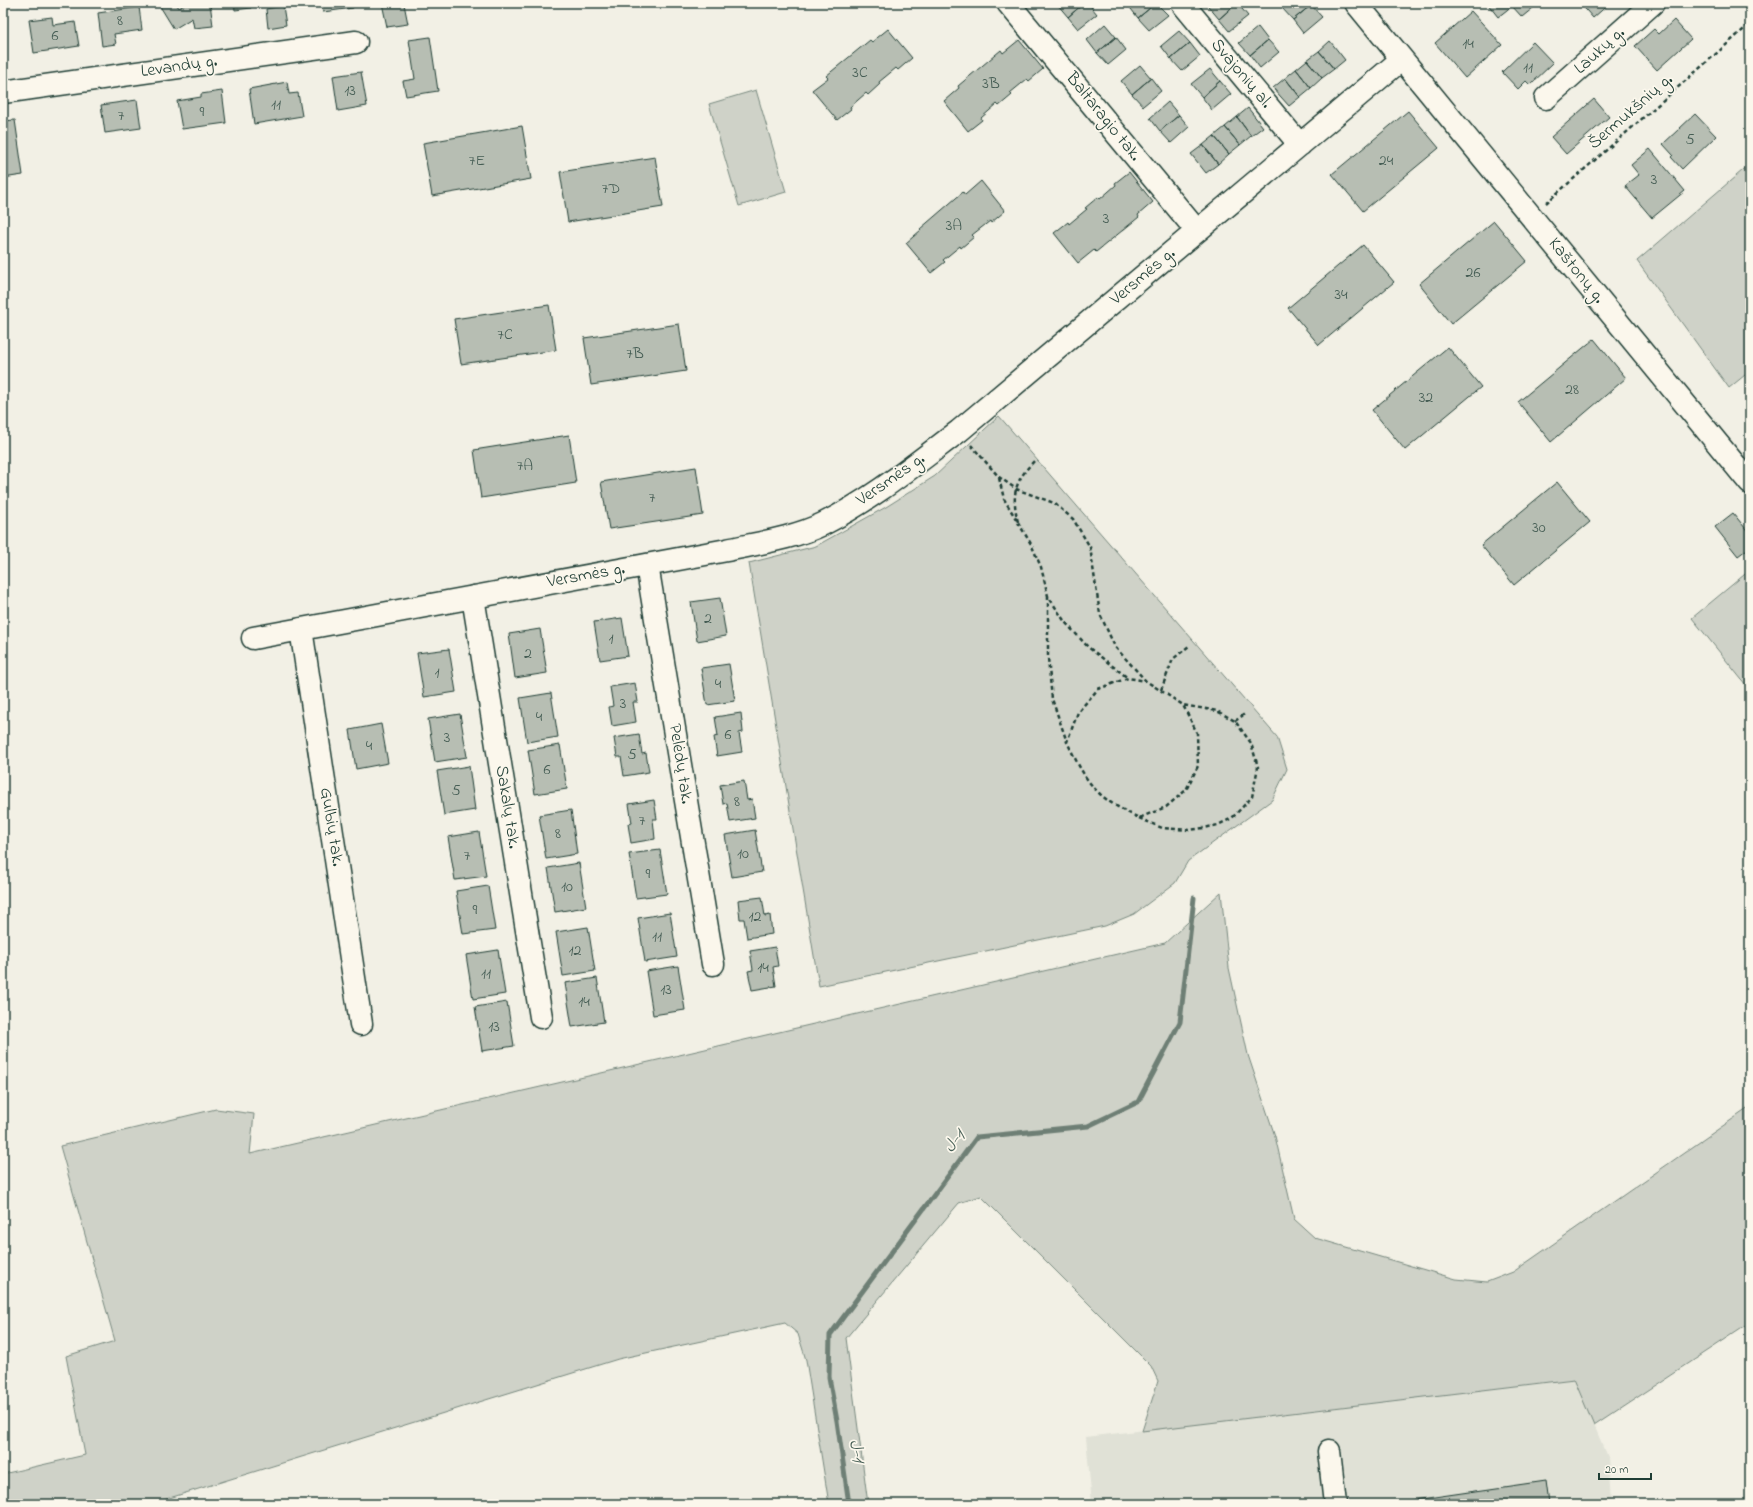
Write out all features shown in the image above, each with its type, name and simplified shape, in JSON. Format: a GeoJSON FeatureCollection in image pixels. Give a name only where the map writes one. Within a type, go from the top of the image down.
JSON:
{"type":"FeatureCollection","features":[{"type":"Feature","properties":{"kind":"street","name":"Baltaragio tak."},"geometry":{"type":"LineString","coordinates":[[1008,3],[1197,232]]}},
{"type":"Feature","properties":{"kind":"street","name":"Svajonių al."},"geometry":{"type":"LineString","coordinates":[[1182,3],[1300,145]]}},
{"type":"Feature","properties":{"kind":"street","name":"Kaštonų g."},"geometry":{"type":"LineString","coordinates":[[1356,3],[1750,483]]}},
{"type":"Feature","properties":{"kind":"street","name":"Laukų g."},"geometry":{"type":"LineString","coordinates":[[1546,98],[1654,3]]}},
{"type":"Feature","properties":{"kind":"street","name":"Levandų g."},"geometry":{"type":"LineString","coordinates":[[3,92],[356,42]]}},
{"type":"Feature","properties":{"kind":"street","name":"Versmės g."},"geometry":{"type":"LineString","coordinates":[[253,638],[780,539],[823,524],[888,486],[959,431],[1402,59]]}},
{"type":"Feature","properties":{"kind":"street","name":"Pelėdų tak."},"geometry":{"type":"LineString","coordinates":[[647,565],[713,964]]}},
{"type":"Feature","properties":{"kind":"street","name":"Sakalų tak."},"geometry":{"type":"LineString","coordinates":[[473,597],[541,1017]]}},
{"type":"Feature","properties":{"kind":"street","name":"Gulbių tak."},"geometry":{"type":"LineString","coordinates":[[301,630],[361,1024]]}},
{"type":"Feature","properties":{"kind":"street"},"geometry":{"type":"LineString","coordinates":[[1329,1451],[1335,1504]]}},
{"type":"Feature","properties":{"kind":"path","name":"Šermukšnių g."},"geometry":{"type":"LineString","coordinates":[[1525,210],[1547,203],[1750,24]]}},
{"type":"Feature","properties":{"kind":"path"},"geometry":{"type":"LineString","coordinates":[[959,431],[999,477],[1016,489],[1054,503],[1073,519],[1090,547],[1100,614],[1116,647],[1146,681],[1183,705],[1217,711],[1235,721],[1251,743],[1258,767],[1252,797],[1232,818],[1218,825],[1190,830],[1162,828],[1118,807],[1099,793],[1082,770],[1068,742],[1052,699],[1048,658],[1048,596],[1041,567],[1031,544],[1004,500],[999,477]]}},
{"type":"Feature","properties":{"kind":"path"},"geometry":{"type":"LineString","coordinates":[[1019,526],[1014,505],[1016,489],[1022,474],[1035,460]]}},
{"type":"Feature","properties":{"kind":"path"},"geometry":{"type":"LineString","coordinates":[[1048,596],[1065,622],[1088,647],[1128,678],[1146,681]]}},
{"type":"Feature","properties":{"kind":"path"},"geometry":{"type":"LineString","coordinates":[[1161,690],[1173,659],[1189,646]]}},
{"type":"Feature","properties":{"kind":"path"},"geometry":{"type":"LineString","coordinates":[[1068,742],[1078,712],[1098,689],[1128,678]]}},
{"type":"Feature","properties":{"kind":"path"},"geometry":{"type":"LineString","coordinates":[[1139,818],[1166,807],[1186,790],[1198,766],[1197,733],[1183,705]]}},
{"type":"Feature","properties":{"kind":"path"},"geometry":{"type":"LineString","coordinates":[[1235,721],[1246,714]]}},
{"type":"Feature","properties":{"kind":"shaded area"},"geometry":{"type":"Polygon","coordinates":[[[756,90],[786,192],[739,206],[709,104],[756,90]]]}},
{"type":"Feature","properties":{"kind":"shaded area"},"geometry":{"type":"Polygon","coordinates":[[[1750,164],[1750,371],[1729,388],[1637,261],[1750,164]]]}},
{"type":"Feature","properties":{"kind":"shaded area"},"geometry":{"type":"Polygon","coordinates":[[[999,416],[1277,737],[1287,769],[1272,800],[1188,861],[1175,883],[1134,914],[1105,926],[819,986],[749,563],[816,546],[886,507],[935,476],[999,416]]]}},
{"type":"Feature","properties":{"kind":"shaded area"},"geometry":{"type":"Polygon","coordinates":[[[1750,570],[1750,690],[1692,618],[1750,570]]]}},
{"type":"Feature","properties":{"kind":"shaded area"},"geometry":{"type":"Polygon","coordinates":[[[1221,892],[1229,968],[1248,1055],[1275,1136],[1294,1219],[1315,1238],[1456,1279],[1487,1282],[1513,1272],[1750,1107],[1750,1323],[1594,1426],[1574,1379],[1142,1431],[1158,1381],[1151,1366],[981,1196],[959,1203],[846,1338],[868,1504],[829,1504],[806,1360],[798,1334],[785,1323],[618,1359],[150,1504],[3,1504],[3,1474],[85,1455],[66,1356],[115,1341],[60,1146],[216,1109],[254,1114],[250,1154],[1165,943],[1221,892]]]}},
{"type":"Feature","properties":{"kind":"shaded area"},"geometry":{"type":"Polygon","coordinates":[[[1575,1379],[1607,1456],[1610,1504],[1092,1504],[1086,1437],[1575,1379]]]}},
{"type":"Feature","properties":{"kind":"building"},"geometry":{"type":"Polygon","coordinates":[[[158,3],[176,3],[179,8],[187,3],[210,3],[213,26],[194,28],[192,18],[174,29],[158,3]]]}},
{"type":"Feature","properties":{"kind":"building"},"geometry":{"type":"Polygon","coordinates":[[[234,3],[262,3],[250,5],[251,8],[235,10],[234,3]]]}},
{"type":"Feature","properties":{"kind":"building"},"geometry":{"type":"Polygon","coordinates":[[[321,3],[352,3],[353,8],[323,12],[321,3]]]}},
{"type":"Feature","properties":{"kind":"building"},"geometry":{"type":"Polygon","coordinates":[[[382,3],[407,3],[404,4],[408,24],[387,27],[382,3]]]}},
{"type":"Feature","properties":{"kind":"building"},"geometry":{"type":"Polygon","coordinates":[[[1084,3],[1068,17],[1057,4],[1084,3]]]}},
{"type":"Feature","properties":{"kind":"building"},"geometry":{"type":"Polygon","coordinates":[[[1084,3],[1088,3],[1097,14],[1078,29],[1068,17],[1084,3]]]}},
{"type":"Feature","properties":{"kind":"building"},"geometry":{"type":"Polygon","coordinates":[[[1131,3],[1156,3],[1138,18],[1128,5],[1131,3]]]}},
{"type":"Feature","properties":{"kind":"building"},"geometry":{"type":"Polygon","coordinates":[[[1156,3],[1168,15],[1149,30],[1138,18],[1156,3]]]}},
{"type":"Feature","properties":{"kind":"building"},"geometry":{"type":"Polygon","coordinates":[[[1212,3],[1237,3],[1219,19],[1208,6],[1212,3]]]}},
{"type":"Feature","properties":{"kind":"building"},"geometry":{"type":"Polygon","coordinates":[[[1237,3],[1248,16],[1229,31],[1219,19],[1237,3]]]}},
{"type":"Feature","properties":{"kind":"building"},"geometry":{"type":"Polygon","coordinates":[[[1288,3],[1310,3],[1311,5],[1293,20],[1282,8],[1288,3]]]}},
{"type":"Feature","properties":{"kind":"building"},"geometry":{"type":"Polygon","coordinates":[[[1487,3],[1539,3],[1522,17],[1512,6],[1498,17],[1487,3]]]}},
{"type":"Feature","properties":{"kind":"building"},"geometry":{"type":"Polygon","coordinates":[[[1580,3],[1610,3],[1593,18],[1580,3]]]}},
{"type":"Feature","properties":{"kind":"building"},"geometry":{"type":"Polygon","coordinates":[[[1311,5],[1322,17],[1303,33],[1293,20],[1311,5]]]}},
{"type":"Feature","properties":{"kind":"building"},"geometry":{"type":"Polygon","coordinates":[[[283,6],[286,25],[268,28],[266,9],[283,6]]]}},
{"type":"Feature","properties":{"kind":"building"},"geometry":{"type":"Polygon","coordinates":[[[139,7],[142,30],[114,34],[116,44],[102,46],[98,13],[139,7]]]}},
{"type":"Feature","properties":{"kind":"building"},"geometry":{"type":"Polygon","coordinates":[[[1471,11],[1502,45],[1465,78],[1435,43],[1471,11]]]}},
{"type":"Feature","properties":{"kind":"building"},"geometry":{"type":"Polygon","coordinates":[[[52,17],[53,25],[75,22],[79,46],[34,53],[29,20],[52,17]]]}},
{"type":"Feature","properties":{"kind":"building"},"geometry":{"type":"Polygon","coordinates":[[[1674,20],[1691,39],[1657,70],[1635,46],[1654,29],[1659,34],[1674,20]]]}},
{"type":"Feature","properties":{"kind":"building"},"geometry":{"type":"Polygon","coordinates":[[[1105,24],[1116,37],[1097,53],[1087,40],[1105,24]]]}},
{"type":"Feature","properties":{"kind":"building"},"geometry":{"type":"Polygon","coordinates":[[[1258,27],[1268,40],[1250,55],[1239,43],[1258,27]]]}},
{"type":"Feature","properties":{"kind":"building"},"geometry":{"type":"Polygon","coordinates":[[[888,29],[912,58],[898,70],[896,68],[879,82],[880,84],[868,95],[866,93],[850,107],[851,109],[837,120],[812,90],[828,78],[826,76],[870,40],[872,42],[888,29]]]}},
{"type":"Feature","properties":{"kind":"building"},"geometry":{"type":"Polygon","coordinates":[[[1179,31],[1190,43],[1171,59],[1161,46],[1179,31]]]}},
{"type":"Feature","properties":{"kind":"building"},"geometry":{"type":"Polygon","coordinates":[[[430,37],[438,91],[406,96],[403,81],[415,79],[409,40],[430,37]]]}},
{"type":"Feature","properties":{"kind":"building"},"geometry":{"type":"Polygon","coordinates":[[[1116,37],[1126,50],[1108,65],[1097,53],[1116,37]]]}},
{"type":"Feature","properties":{"kind":"building"},"geometry":{"type":"Polygon","coordinates":[[[1019,40],[1043,69],[1029,81],[1027,79],[1010,93],[1012,95],[999,106],[997,104],[981,118],[982,120],[968,131],[944,101],[959,88],[958,86],[1001,50],[1003,53],[1019,40]]]}},
{"type":"Feature","properties":{"kind":"building"},"geometry":{"type":"Polygon","coordinates":[[[1268,40],[1279,52],[1260,68],[1250,55],[1268,40]]]}},
{"type":"Feature","properties":{"kind":"building"},"geometry":{"type":"Polygon","coordinates":[[[1330,41],[1345,60],[1334,69],[1319,51],[1330,41]]]}},
{"type":"Feature","properties":{"kind":"building"},"geometry":{"type":"Polygon","coordinates":[[[1533,42],[1553,63],[1530,85],[1526,81],[1518,89],[1502,72],[1533,42]]]}},
{"type":"Feature","properties":{"kind":"building"},"geometry":{"type":"Polygon","coordinates":[[[1190,43],[1200,56],[1182,71],[1171,59],[1190,43]]]}},
{"type":"Feature","properties":{"kind":"building"},"geometry":{"type":"Polygon","coordinates":[[[1319,51],[1334,69],[1322,78],[1307,60],[1319,51]]]}},
{"type":"Feature","properties":{"kind":"building"},"geometry":{"type":"Polygon","coordinates":[[[1307,60],[1322,78],[1311,88],[1296,69],[1307,60]]]}},
{"type":"Feature","properties":{"kind":"building"},"geometry":{"type":"Polygon","coordinates":[[[1140,65],[1151,78],[1132,94],[1121,81],[1140,65]]]}},
{"type":"Feature","properties":{"kind":"building"},"geometry":{"type":"Polygon","coordinates":[[[1210,69],[1220,81],[1202,97],[1191,84],[1210,69]]]}},
{"type":"Feature","properties":{"kind":"building"},"geometry":{"type":"Polygon","coordinates":[[[1296,69],[1311,88],[1300,97],[1285,78],[1296,69]]]}},
{"type":"Feature","properties":{"kind":"building"},"geometry":{"type":"Polygon","coordinates":[[[361,72],[367,106],[338,111],[333,76],[361,72]]]}},
{"type":"Feature","properties":{"kind":"building"},"geometry":{"type":"Polygon","coordinates":[[[1151,78],[1161,91],[1143,106],[1132,94],[1151,78]]]}},
{"type":"Feature","properties":{"kind":"building"},"geometry":{"type":"Polygon","coordinates":[[[1285,78],[1300,97],[1289,106],[1273,88],[1285,78]]]}},
{"type":"Feature","properties":{"kind":"building"},"geometry":{"type":"Polygon","coordinates":[[[1220,81],[1231,94],[1212,110],[1202,97],[1220,81]]]}},
{"type":"Feature","properties":{"kind":"building"},"geometry":{"type":"Polygon","coordinates":[[[287,82],[289,94],[298,93],[302,116],[254,124],[249,89],[287,82]]]}},
{"type":"Feature","properties":{"kind":"building"},"geometry":{"type":"Polygon","coordinates":[[[222,91],[226,123],[182,129],[177,101],[201,97],[201,94],[222,91]]]}},
{"type":"Feature","properties":{"kind":"building"},"geometry":{"type":"Polygon","coordinates":[[[1594,99],[1609,117],[1566,154],[1551,137],[1594,99]]]}},
{"type":"Feature","properties":{"kind":"building"},"geometry":{"type":"Polygon","coordinates":[[[137,100],[141,128],[105,133],[101,105],[137,100]]]}},
{"type":"Feature","properties":{"kind":"building"},"geometry":{"type":"Polygon","coordinates":[[[1168,102],[1179,115],[1160,131],[1150,118],[1168,102]]]}},
{"type":"Feature","properties":{"kind":"building"},"geometry":{"type":"Polygon","coordinates":[[[1248,108],[1263,127],[1251,136],[1237,117],[1248,108]]]}},
{"type":"Feature","properties":{"kind":"building"},"geometry":{"type":"Polygon","coordinates":[[[1408,111],[1439,148],[1363,211],[1332,174],[1408,111]]]}},
{"type":"Feature","properties":{"kind":"building"},"geometry":{"type":"Polygon","coordinates":[[[1695,114],[1716,136],[1682,169],[1671,157],[1673,155],[1663,144],[1695,114]]]}},
{"type":"Feature","properties":{"kind":"building"},"geometry":{"type":"Polygon","coordinates":[[[1179,115],[1189,127],[1171,143],[1160,131],[1179,115]]]}},
{"type":"Feature","properties":{"kind":"building"},"geometry":{"type":"Polygon","coordinates":[[[1237,117],[1251,136],[1240,145],[1225,127],[1237,117]]]}},
{"type":"Feature","properties":{"kind":"building"},"geometry":{"type":"Polygon","coordinates":[[[15,120],[23,175],[3,178],[3,121],[15,120]]]}},
{"type":"Feature","properties":{"kind":"building"},"geometry":{"type":"Polygon","coordinates":[[[522,126],[531,179],[432,196],[423,143],[522,126]]]}},
{"type":"Feature","properties":{"kind":"building"},"geometry":{"type":"Polygon","coordinates":[[[1225,127],[1240,145],[1229,154],[1214,136],[1225,127]]]}},
{"type":"Feature","properties":{"kind":"building"},"geometry":{"type":"Polygon","coordinates":[[[1214,136],[1229,154],[1218,164],[1203,145],[1214,136]]]}},
{"type":"Feature","properties":{"kind":"building"},"geometry":{"type":"Polygon","coordinates":[[[1203,145],[1218,164],[1206,173],[1191,154],[1203,145]]]}},
{"type":"Feature","properties":{"kind":"building"},"geometry":{"type":"Polygon","coordinates":[[[1650,149],[1685,191],[1652,218],[1625,186],[1639,175],[1631,165],[1650,149]]]}},
{"type":"Feature","properties":{"kind":"building"},"geometry":{"type":"Polygon","coordinates":[[[655,157],[663,207],[568,222],[560,172],[655,157]]]}},
{"type":"Feature","properties":{"kind":"building"},"geometry":{"type":"Polygon","coordinates":[[[1129,172],[1153,202],[1138,215],[1139,217],[1096,252],[1094,250],[1078,263],[1054,233],[1068,222],[1069,224],[1087,209],[1085,208],[1098,197],[1100,199],[1116,185],[1115,183],[1129,172]]]}},
{"type":"Feature","properties":{"kind":"building"},"geometry":{"type":"Polygon","coordinates":[[[981,181],[1005,211],[991,223],[990,221],[972,235],[974,237],[943,260],[945,262],[931,273],[906,243],[963,192],[965,195],[981,181]]]}},
{"type":"Feature","properties":{"kind":"building"},"geometry":{"type":"Polygon","coordinates":[[[1494,221],[1527,261],[1451,324],[1419,284],[1494,221]]]}},
{"type":"Feature","properties":{"kind":"building"},"geometry":{"type":"Polygon","coordinates":[[[1363,245],[1394,282],[1319,345],[1288,308],[1363,245]]]}},
{"type":"Feature","properties":{"kind":"building"},"geometry":{"type":"Polygon","coordinates":[[[549,305],[556,350],[461,364],[454,319],[549,305]]]}},
{"type":"Feature","properties":{"kind":"building"},"geometry":{"type":"Polygon","coordinates":[[[679,324],[686,371],[591,385],[584,338],[679,324]]]}},
{"type":"Feature","properties":{"kind":"building"},"geometry":{"type":"Polygon","coordinates":[[[1594,339],[1626,378],[1551,442],[1518,402],[1594,339]]]}},
{"type":"Feature","properties":{"kind":"building"},"geometry":{"type":"Polygon","coordinates":[[[1448,347],[1481,387],[1405,450],[1372,410],[1448,347]]]}},
{"type":"Feature","properties":{"kind":"building"},"geometry":{"type":"Polygon","coordinates":[[[569,435],[576,483],[481,498],[474,450],[569,435]]]}},
{"type":"Feature","properties":{"kind":"building"},"geometry":{"type":"Polygon","coordinates":[[[696,467],[703,515],[609,529],[601,482],[696,467]]]}},
{"type":"Feature","properties":{"kind":"building"},"geometry":{"type":"Polygon","coordinates":[[[1557,482],[1590,522],[1514,585],[1481,545],[1557,482]]]}},
{"type":"Feature","properties":{"kind":"building"},"geometry":{"type":"Polygon","coordinates":[[[1733,513],[1750,534],[1750,547],[1738,556],[1715,527],[1733,513]]]}},
{"type":"Feature","properties":{"kind":"building"},"geometry":{"type":"Polygon","coordinates":[[[720,598],[726,636],[697,641],[691,602],[720,598]]]}},
{"type":"Feature","properties":{"kind":"building"},"geometry":{"type":"Polygon","coordinates":[[[622,618],[628,656],[600,660],[594,622],[622,618]]]}},
{"type":"Feature","properties":{"kind":"building"},"geometry":{"type":"Polygon","coordinates":[[[540,629],[547,673],[515,678],[509,634],[540,629]]]}},
{"type":"Feature","properties":{"kind":"building"},"geometry":{"type":"Polygon","coordinates":[[[449,649],[456,692],[424,697],[417,653],[449,649]]]}},
{"type":"Feature","properties":{"kind":"building"},"geometry":{"type":"Polygon","coordinates":[[[729,664],[735,701],[707,705],[701,668],[729,664]]]}},
{"type":"Feature","properties":{"kind":"building"},"geometry":{"type":"Polygon","coordinates":[[[635,683],[638,702],[633,702],[636,722],[612,726],[609,707],[613,706],[610,687],[635,683]]]}},
{"type":"Feature","properties":{"kind":"building"},"geometry":{"type":"Polygon","coordinates":[[[551,693],[558,737],[527,742],[520,698],[551,693]]]}},
{"type":"Feature","properties":{"kind":"building"},"geometry":{"type":"Polygon","coordinates":[[[741,713],[743,732],[739,733],[742,752],[717,756],[714,737],[718,736],[715,717],[741,713]]]}},
{"type":"Feature","properties":{"kind":"building"},"geometry":{"type":"Polygon","coordinates":[[[460,714],[467,757],[435,762],[428,719],[460,714]]]}},
{"type":"Feature","properties":{"kind":"building"},"geometry":{"type":"Polygon","coordinates":[[[381,724],[388,763],[356,769],[350,730],[381,724]]]}},
{"type":"Feature","properties":{"kind":"building"},"geometry":{"type":"Polygon","coordinates":[[[639,734],[642,754],[646,753],[649,772],[624,776],[621,757],[617,757],[614,738],[639,734]]]}},
{"type":"Feature","properties":{"kind":"building"},"geometry":{"type":"Polygon","coordinates":[[[560,745],[567,789],[535,794],[528,750],[560,745]]]}},
{"type":"Feature","properties":{"kind":"building"},"geometry":{"type":"Polygon","coordinates":[[[469,766],[475,810],[444,815],[437,771],[469,766]]]}},
{"type":"Feature","properties":{"kind":"building"},"geometry":{"type":"Polygon","coordinates":[[[744,781],[747,800],[752,799],[755,818],[730,822],[727,803],[723,804],[720,785],[744,781]]]}},
{"type":"Feature","properties":{"kind":"building"},"geometry":{"type":"Polygon","coordinates":[[[654,800],[657,819],[653,819],[655,839],[631,843],[628,824],[632,823],[629,804],[654,800]]]}},
{"type":"Feature","properties":{"kind":"building"},"geometry":{"type":"Polygon","coordinates":[[[571,810],[577,854],[546,859],[539,815],[571,810]]]}},
{"type":"Feature","properties":{"kind":"building"},"geometry":{"type":"Polygon","coordinates":[[[755,830],[762,872],[732,877],[725,835],[755,830]]]}},
{"type":"Feature","properties":{"kind":"building"},"geometry":{"type":"Polygon","coordinates":[[[479,832],[486,876],[455,880],[448,837],[479,832]]]}},
{"type":"Feature","properties":{"kind":"building"},"geometry":{"type":"Polygon","coordinates":[[[660,850],[667,894],[636,898],[629,854],[660,850]]]}},
{"type":"Feature","properties":{"kind":"building"},"geometry":{"type":"Polygon","coordinates":[[[579,863],[586,907],[555,912],[548,868],[579,863]]]}},
{"type":"Feature","properties":{"kind":"building"},"geometry":{"type":"Polygon","coordinates":[[[488,886],[495,930],[463,934],[456,891],[488,886]]]}},
{"type":"Feature","properties":{"kind":"building"},"geometry":{"type":"Polygon","coordinates":[[[762,897],[765,916],[770,915],[772,934],[747,938],[744,919],[740,919],[738,900],[762,897]]]}},
{"type":"Feature","properties":{"kind":"building"},"geometry":{"type":"Polygon","coordinates":[[[670,913],[677,957],[645,962],[638,918],[670,913]]]}},
{"type":"Feature","properties":{"kind":"building"},"geometry":{"type":"Polygon","coordinates":[[[588,927],[595,971],[563,976],[556,932],[588,927]]]}},
{"type":"Feature","properties":{"kind":"building"},"geometry":{"type":"Polygon","coordinates":[[[775,947],[778,966],[773,967],[776,986],[752,990],[748,971],[753,970],[750,951],[775,947]]]}},
{"type":"Feature","properties":{"kind":"building"},"geometry":{"type":"Polygon","coordinates":[[[498,950],[505,994],[473,999],[466,955],[498,950]]]}},
{"type":"Feature","properties":{"kind":"building"},"geometry":{"type":"Polygon","coordinates":[[[678,966],[685,1010],[653,1015],[646,971],[678,966]]]}},
{"type":"Feature","properties":{"kind":"building"},"geometry":{"type":"Polygon","coordinates":[[[597,978],[604,1022],[572,1027],[565,983],[597,978]]]}},
{"type":"Feature","properties":{"kind":"building"},"geometry":{"type":"Polygon","coordinates":[[[507,1002],[514,1046],[482,1051],[475,1007],[507,1002]]]}},
{"type":"Feature","properties":{"kind":"building"},"geometry":{"type":"Polygon","coordinates":[[[1545,1481],[1548,1504],[1386,1504],[1545,1481]]]}},
{"type":"Feature","properties":{"kind":"waterway","name":"J-1"},"geometry":{"type":"LineString","coordinates":[[849,1504],[829,1377],[830,1335],[977,1137],[1088,1126],[1138,1102],[1180,1022],[1194,898]]}}]}
